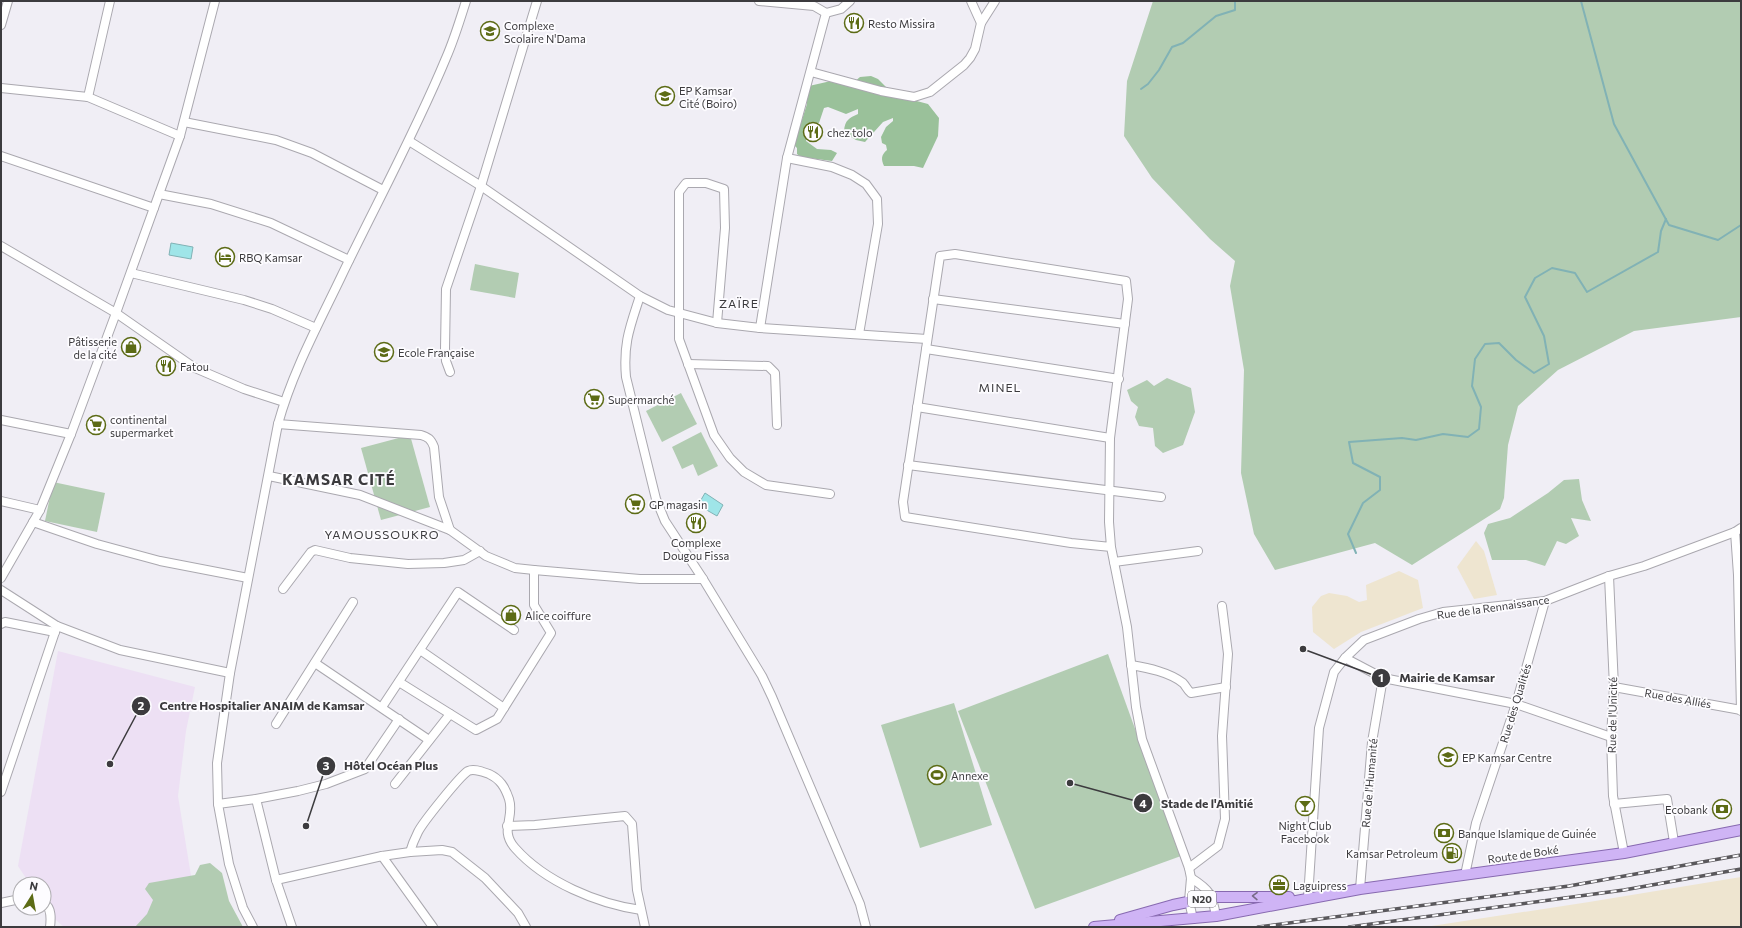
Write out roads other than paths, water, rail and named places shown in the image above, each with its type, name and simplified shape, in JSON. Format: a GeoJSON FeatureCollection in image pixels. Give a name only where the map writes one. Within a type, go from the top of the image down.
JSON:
{"type":"FeatureCollection","features":[{"type":"Feature","properties":{"kind":"main road","name":"Route de Boké"},"geometry":{"type":"LineString","coordinates":[[1308,898],[1465,874],[1624,853],[1741,830]]}},
{"type":"Feature","properties":{"kind":"main road","name":"N20"},"geometry":{"type":"LineString","coordinates":[[1097,927],[1189,901],[1212,897],[1308,898]]}},
{"type":"Feature","properties":{"kind":"main road","name":"N20"},"geometry":{"type":"LineString","coordinates":[[1097,927],[1216,916],[1308,898]]}},
{"type":"Feature","properties":{"kind":"street"},"geometry":{"type":"LineString","coordinates":[[1,25],[8,1]]}},
{"type":"Feature","properties":{"kind":"street"},"geometry":{"type":"LineString","coordinates":[[88,98],[110,1]]}},
{"type":"Feature","properties":{"kind":"street"},"geometry":{"type":"LineString","coordinates":[[1,578],[40,510],[71,434],[131,273],[180,136],[215,1]]}},
{"type":"Feature","properties":{"kind":"street"},"geometry":{"type":"LineString","coordinates":[[253,927],[243,908],[229,864],[218,804],[217,762],[230,673],[278,424],[284,402],[316,328],[383,190],[409,141],[446,58],[466,1]]}},
{"type":"Feature","properties":{"kind":"street"},"geometry":{"type":"LineString","coordinates":[[450,372],[446,361],[445,349],[446,289],[481,186],[537,1]]}},
{"type":"Feature","properties":{"kind":"street"},"geometry":{"type":"LineString","coordinates":[[759,1],[814,6],[826,12],[841,9],[850,1]]}},
{"type":"Feature","properties":{"kind":"street"},"geometry":{"type":"LineString","coordinates":[[971,1],[981,23]]}},
{"type":"Feature","properties":{"kind":"street"},"geometry":{"type":"LineString","coordinates":[[811,72],[881,91],[914,97],[930,92],[964,65],[970,58],[975,49],[981,23],[995,1]]}},
{"type":"Feature","properties":{"kind":"street"},"geometry":{"type":"LineString","coordinates":[[760,328],[787,158],[826,12]]}},
{"type":"Feature","properties":{"kind":"street"},"geometry":{"type":"LineString","coordinates":[[1,88],[88,98],[180,136]]}},
{"type":"Feature","properties":{"kind":"street"},"geometry":{"type":"LineString","coordinates":[[184,122],[276,140],[312,153],[383,190]]}},
{"type":"Feature","properties":{"kind":"street"},"geometry":{"type":"LineString","coordinates":[[409,141],[481,186],[640,296],[678,314],[717,323],[760,328],[927,339]]}},
{"type":"Feature","properties":{"kind":"street"},"geometry":{"type":"LineString","coordinates":[[1,156],[154,208]]}},
{"type":"Feature","properties":{"kind":"street"},"geometry":{"type":"LineString","coordinates":[[787,158],[832,167],[852,175],[866,184],[877,199],[878,224],[859,334]]}},
{"type":"Feature","properties":{"kind":"street"},"geometry":{"type":"LineString","coordinates":[[717,323],[725,228],[724,189],[706,183],[686,183],[679,192],[679,339],[714,435],[730,458],[744,472],[766,485],[830,494]]}},
{"type":"Feature","properties":{"kind":"street"},"geometry":{"type":"LineString","coordinates":[[159,194],[211,204],[271,223],[302,236],[349,260]]}},
{"type":"Feature","properties":{"kind":"street"},"geometry":{"type":"LineString","coordinates":[[1,246],[116,313],[195,368],[244,389],[284,402]]}},
{"type":"Feature","properties":{"kind":"street"},"geometry":{"type":"LineString","coordinates":[[1111,547],[1037,538],[905,516],[903,502],[940,256],[955,254],[1126,281],[1128,299],[1119,379],[1110,438],[1109,522],[1111,547],[1127,627],[1136,707],[1142,739],[1189,868],[1191,878],[1189,901],[1193,919]]}},
{"type":"Feature","properties":{"kind":"street"},"geometry":{"type":"LineString","coordinates":[[131,273],[244,300],[272,309],[316,328]]}},
{"type":"Feature","properties":{"kind":"street"},"geometry":{"type":"LineString","coordinates":[[640,296],[626,340],[624,359],[626,377],[656,499],[665,521],[703,579],[762,676],[860,904],[866,927]]}},
{"type":"Feature","properties":{"kind":"street"},"geometry":{"type":"LineString","coordinates":[[933,299],[1125,324]]}},
{"type":"Feature","properties":{"kind":"street"},"geometry":{"type":"LineString","coordinates":[[926,349],[1119,379]]}},
{"type":"Feature","properties":{"kind":"street"},"geometry":{"type":"LineString","coordinates":[[688,364],[768,366],[776,373],[777,425]]}},
{"type":"Feature","properties":{"kind":"street"},"geometry":{"type":"LineString","coordinates":[[917,407],[1110,438]]}},
{"type":"Feature","properties":{"kind":"street"},"geometry":{"type":"LineString","coordinates":[[1,420],[71,434]]}},
{"type":"Feature","properties":{"kind":"street"},"geometry":{"type":"LineString","coordinates":[[278,424],[421,435],[428,437],[434,446],[438,497],[450,530]]}},
{"type":"Feature","properties":{"kind":"street"},"geometry":{"type":"LineString","coordinates":[[908,465],[1161,497]]}},
{"type":"Feature","properties":{"kind":"street"},"geometry":{"type":"LineString","coordinates":[[269,476],[360,495],[450,530],[486,556],[516,568],[640,579],[703,579]]}},
{"type":"Feature","properties":{"kind":"street"},"geometry":{"type":"LineString","coordinates":[[1,501],[40,510]]}},
{"type":"Feature","properties":{"kind":"street"},"geometry":{"type":"LineString","coordinates":[[33,522],[97,544],[160,561],[248,578]]}},
{"type":"Feature","properties":{"kind":"street"},"geometry":{"type":"LineString","coordinates":[[1738,530],[1741,710]]}},
{"type":"Feature","properties":{"kind":"street","name":"Rue de la Rennaissance"},"geometry":{"type":"LineString","coordinates":[[1308,898],[1319,728],[1334,672],[1345,658],[1364,640],[1419,619],[1443,612],[1545,601],[1609,576],[1644,566],[1738,530]]}},
{"type":"Feature","properties":{"kind":"street"},"geometry":{"type":"LineString","coordinates":[[283,589],[311,552],[315,550],[350,558],[408,564],[444,563],[464,560],[480,552]]}},
{"type":"Feature","properties":{"kind":"street"},"geometry":{"type":"LineString","coordinates":[[1114,562],[1198,551]]}},
{"type":"Feature","properties":{"kind":"street"},"geometry":{"type":"LineString","coordinates":[[399,682],[476,730],[497,719],[551,633],[534,605],[534,570]]}},
{"type":"Feature","properties":{"kind":"street","name":"Rue de l'Unicité"},"geometry":{"type":"LineString","coordinates":[[1609,576],[1614,686],[1611,737],[1614,804],[1624,853]]}},
{"type":"Feature","properties":{"kind":"street"},"geometry":{"type":"LineString","coordinates":[[1,590],[56,629]]}},
{"type":"Feature","properties":{"kind":"street"},"geometry":{"type":"LineString","coordinates":[[382,707],[458,592],[514,630]]}},
{"type":"Feature","properties":{"kind":"street","name":"Rue des Qualités"},"geometry":{"type":"LineString","coordinates":[[1465,874],[1476,823],[1516,704],[1545,601]]}},
{"type":"Feature","properties":{"kind":"street"},"geometry":{"type":"LineString","coordinates":[[276,724],[353,602]]}},
{"type":"Feature","properties":{"kind":"street"},"geometry":{"type":"LineString","coordinates":[[1189,868],[1218,846],[1225,819],[1222,736],[1228,654],[1222,606]]}},
{"type":"Feature","properties":{"kind":"street"},"geometry":{"type":"LineString","coordinates":[[1,624],[5,622],[56,629],[120,650],[230,673]]}},
{"type":"Feature","properties":{"kind":"street"},"geometry":{"type":"LineString","coordinates":[[1,792],[56,629]]}},
{"type":"Feature","properties":{"kind":"street"},"geometry":{"type":"LineString","coordinates":[[420,650],[504,708]]}},
{"type":"Feature","properties":{"kind":"street"},"geometry":{"type":"LineString","coordinates":[[1345,658],[1383,678],[1516,704],[1611,737]]}},
{"type":"Feature","properties":{"kind":"street"},"geometry":{"type":"LineString","coordinates":[[315,663],[429,740]]}},
{"type":"Feature","properties":{"kind":"street"},"geometry":{"type":"LineString","coordinates":[[1131,665],[1152,668],[1167,674],[1184,684],[1187,690],[1191,693],[1226,687]]}},
{"type":"Feature","properties":{"kind":"street","name":"Rue de l'Humanité"},"geometry":{"type":"LineString","coordinates":[[1360,889],[1372,742],[1383,678]]}},
{"type":"Feature","properties":{"kind":"street","name":"Rue des Alliés"},"geometry":{"type":"LineString","coordinates":[[1614,686],[1741,710]]}},
{"type":"Feature","properties":{"kind":"street"},"geometry":{"type":"LineString","coordinates":[[395,784],[450,714]]}},
{"type":"Feature","properties":{"kind":"street"},"geometry":{"type":"LineString","coordinates":[[218,804],[256,799],[326,784],[365,769],[399,719]]}},
{"type":"Feature","properties":{"kind":"street"},"geometry":{"type":"LineString","coordinates":[[410,852],[418,832],[460,778],[472,770],[482,771],[492,775],[504,786],[510,807],[507,826],[509,840],[515,848],[554,880],[621,907],[641,910]]}},
{"type":"Feature","properties":{"kind":"street"},"geometry":{"type":"LineString","coordinates":[[256,799],[276,880],[292,927]]}},
{"type":"Feature","properties":{"kind":"street"},"geometry":{"type":"LineString","coordinates":[[1614,804],[1667,799],[1674,842]]}},
{"type":"Feature","properties":{"kind":"street"},"geometry":{"type":"LineString","coordinates":[[507,826],[535,826],[626,816],[632,824],[637,890],[645,927]]}},
{"type":"Feature","properties":{"kind":"street"},"geometry":{"type":"LineString","coordinates":[[276,880],[382,856],[442,850],[452,852],[459,856],[485,878],[518,913],[526,927]]}},
{"type":"Feature","properties":{"kind":"street"},"geometry":{"type":"LineString","coordinates":[[382,856],[433,927]]}},
{"type":"Feature","properties":{"kind":"street"},"geometry":{"type":"LineString","coordinates":[[1191,878],[1207,890],[1212,897],[1216,916]]}},
{"type":"Feature","properties":{"kind":"street"},"geometry":{"type":"LineString","coordinates":[[1,903],[12,901]]}},
{"type":"Feature","properties":{"kind":"street"},"geometry":{"type":"LineString","coordinates":[[50,916],[50,927]]}},
{"type":"Feature","properties":{"kind":"water"},"geometry":{"type":"Polygon","coordinates":[[[171,243],[193,247],[191,259],[169,255],[171,243]]]}},
{"type":"Feature","properties":{"kind":"water"},"geometry":{"type":"Polygon","coordinates":[[[705,493],[723,505],[717,516],[698,505],[705,493]]]}},
{"type":"Feature","properties":{"kind":"waterway"},"geometry":{"type":"LineString","coordinates":[[1141,89],[1148,84],[1159,70],[1172,47],[1183,43],[1216,16],[1235,10],[1235,1]]}},
{"type":"Feature","properties":{"kind":"waterway"},"geometry":{"type":"LineString","coordinates":[[1581,1],[1614,124],[1669,225],[1718,240],[1741,225]]}},
{"type":"Feature","properties":{"kind":"waterway"},"geometry":{"type":"LineString","coordinates":[[1356,553],[1348,534],[1363,503],[1380,490],[1380,477],[1353,463],[1349,442],[1402,438],[1416,440],[1443,434],[1468,437],[1479,429],[1481,407],[1472,386],[1475,359],[1485,344],[1499,343],[1516,360],[1534,373],[1549,364],[1544,336],[1525,297],[1535,278],[1552,268],[1575,273],[1587,292],[1658,252],[1661,231],[1666,219]]}},
{"type":"Feature","properties":{"kind":"railway"},"geometry":{"type":"LineString","coordinates":[[1258,927],[1569,886],[1741,855]]}},
{"type":"Feature","properties":{"kind":"railway"},"geometry":{"type":"LineString","coordinates":[[1349,927],[1624,890],[1741,869]]}},
{"type":"Feature","properties":{"kind":"place","name":"Resto Missira"},"geometry":{"type":"Point","coordinates":[854,23]}},
{"type":"Feature","properties":{"kind":"place","name":"Complexe Scolaire N'Dama"},"geometry":{"type":"Point","coordinates":[490,31]}},
{"type":"Feature","properties":{"kind":"place","name":"EP Kamsar Cité (Boiro)"},"geometry":{"type":"Point","coordinates":[665,96]}},
{"type":"Feature","properties":{"kind":"place","name":"chez tolo"},"geometry":{"type":"Point","coordinates":[813,132]}},
{"type":"Feature","properties":{"kind":"place","name":"RBQ Kamsar"},"geometry":{"type":"Point","coordinates":[225,257]}},
{"type":"Feature","properties":{"kind":"place","name":"Pâtisserie de la cité"},"geometry":{"type":"Point","coordinates":[131,347]}},
{"type":"Feature","properties":{"kind":"place","name":"Ecole Française"},"geometry":{"type":"Point","coordinates":[384,352]}},
{"type":"Feature","properties":{"kind":"place","name":"Fatou"},"geometry":{"type":"Point","coordinates":[166,366]}},
{"type":"Feature","properties":{"kind":"place","name":"Supermarché"},"geometry":{"type":"Point","coordinates":[594,399]}},
{"type":"Feature","properties":{"kind":"place","name":"continental supermarket"},"geometry":{"type":"Point","coordinates":[96,425]}},
{"type":"Feature","properties":{"kind":"place","name":"GP magasin"},"geometry":{"type":"Point","coordinates":[635,504]}},
{"type":"Feature","properties":{"kind":"place","name":"Complexe Dougou Fissa"},"geometry":{"type":"Point","coordinates":[696,523]}},
{"type":"Feature","properties":{"kind":"place","name":"Alice coiffure"},"geometry":{"type":"Point","coordinates":[511,615]}},
{"type":"Feature","properties":{"kind":"place","name":"Mairie de Kamsar"},"geometry":{"type":"Point","coordinates":[1303,649]}},
{"type":"Feature","properties":{"kind":"place","name":"EP Kamsar Centre"},"geometry":{"type":"Point","coordinates":[1448,757]}},
{"type":"Feature","properties":{"kind":"place","name":"Centre Hospitalier ANAIM de Kamsar"},"geometry":{"type":"Point","coordinates":[110,764]}},
{"type":"Feature","properties":{"kind":"place","name":"Annexe"},"geometry":{"type":"Point","coordinates":[937,775]}},
{"type":"Feature","properties":{"kind":"place","name":"Stade de l'Amitié"},"geometry":{"type":"Point","coordinates":[1070,783]}},
{"type":"Feature","properties":{"kind":"place","name":"Night Club Facebook"},"geometry":{"type":"Point","coordinates":[1305,806]}},
{"type":"Feature","properties":{"kind":"place","name":"Ecobank"},"geometry":{"type":"Point","coordinates":[1722,809]}},
{"type":"Feature","properties":{"kind":"place","name":"Hôtel Océan Plus"},"geometry":{"type":"Point","coordinates":[306,826]}},
{"type":"Feature","properties":{"kind":"place","name":"Banque Islamique de Guinée"},"geometry":{"type":"Point","coordinates":[1444,833]}},
{"type":"Feature","properties":{"kind":"place","name":"Kamsar Petroleum"},"geometry":{"type":"Point","coordinates":[1452,853]}},
{"type":"Feature","properties":{"kind":"place","name":"Laguipress"},"geometry":{"type":"Point","coordinates":[1279,885]}},
{"type":"Feature","properties":{"kind":"district","name":"ZAÏRE"},"geometry":{"type":"Point","coordinates":[739,303]}},
{"type":"Feature","properties":{"kind":"district","name":"MINEL"},"geometry":{"type":"Point","coordinates":[1000,387]}},
{"type":"Feature","properties":{"kind":"district","name":"KAMSAR CITÉ"},"geometry":{"type":"Point","coordinates":[339,479]}},
{"type":"Feature","properties":{"kind":"district","name":"YAMOUSSOUKRO"},"geometry":{"type":"Point","coordinates":[382,534]}}]}
